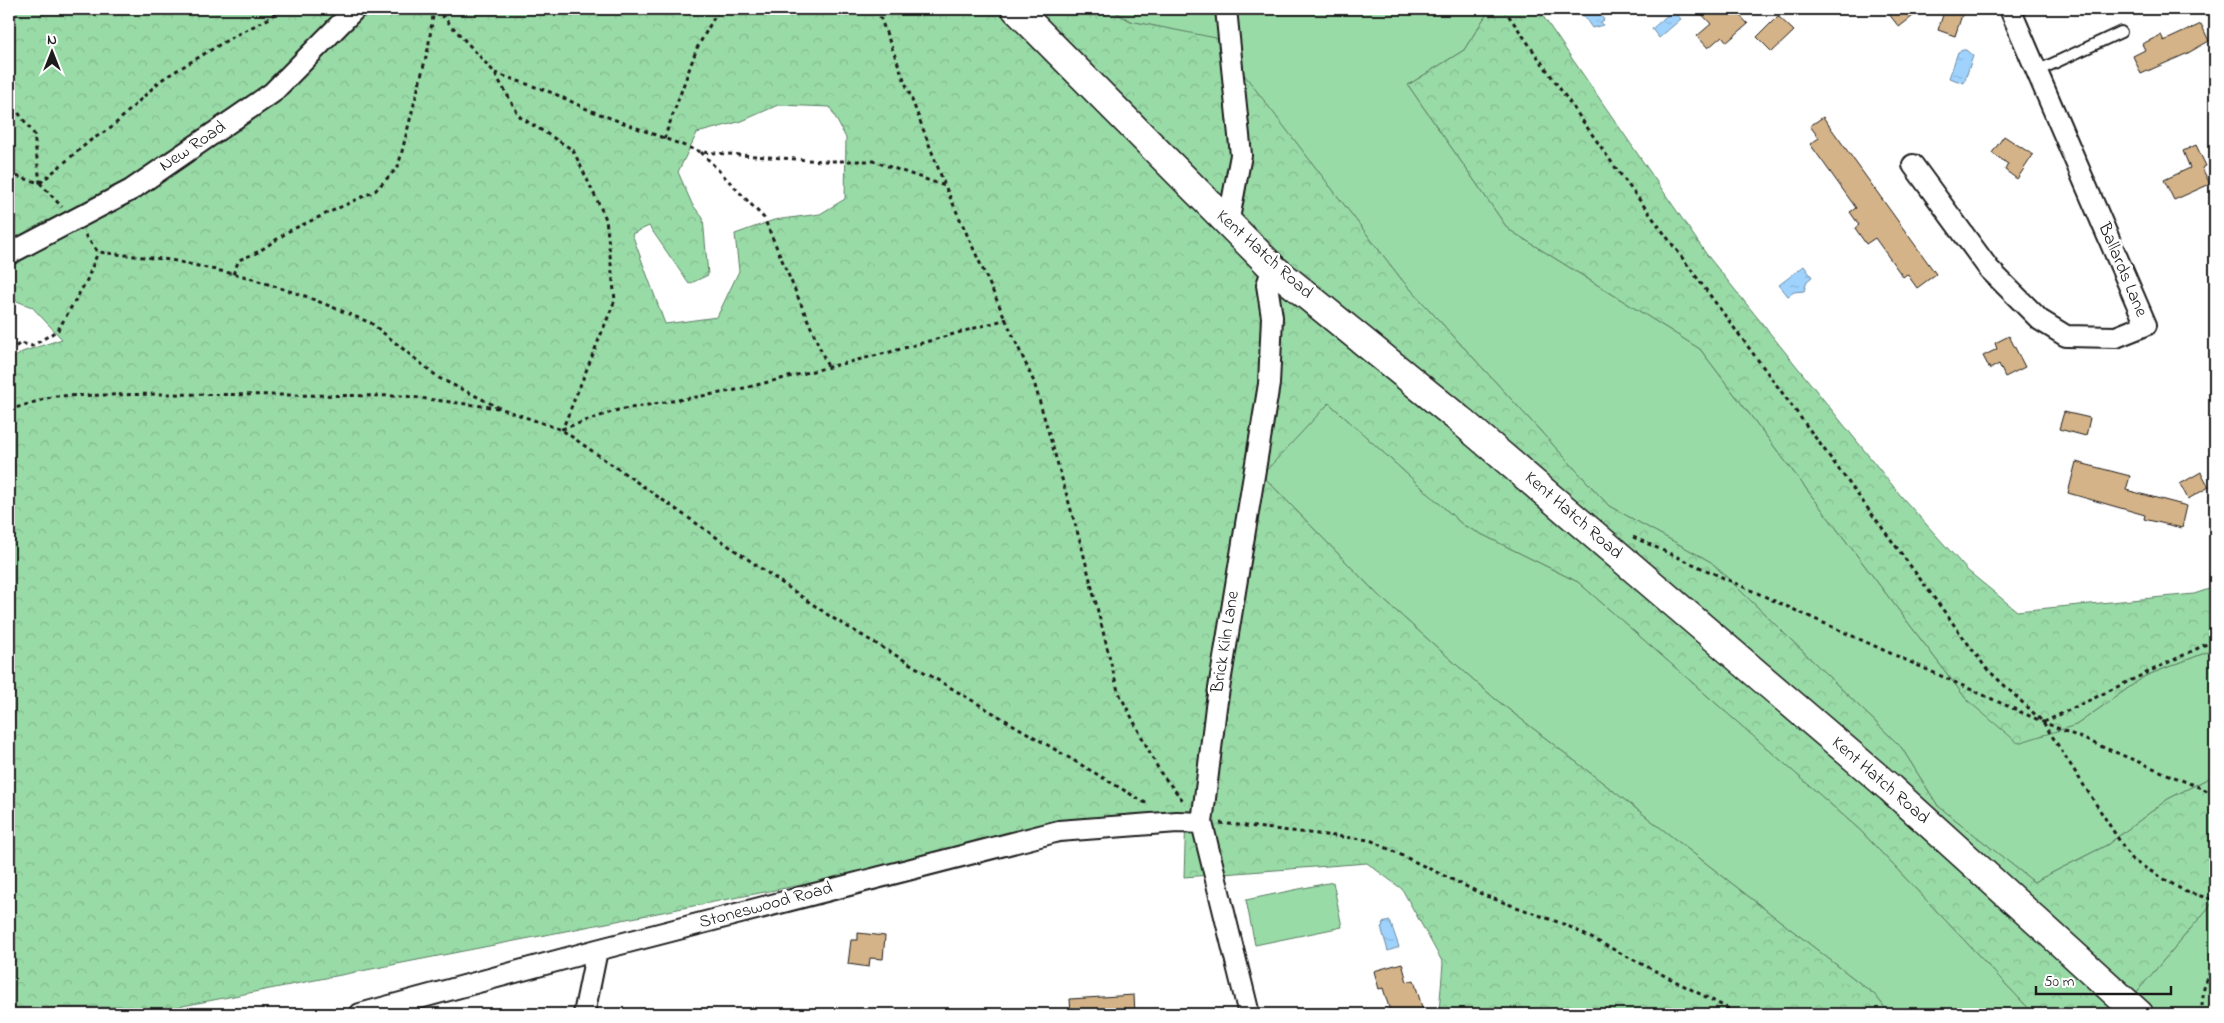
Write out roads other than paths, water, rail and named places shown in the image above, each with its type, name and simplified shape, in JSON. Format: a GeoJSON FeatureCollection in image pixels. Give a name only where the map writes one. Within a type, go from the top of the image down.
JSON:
{"type":"FeatureCollection","features":[{"type":"Feature","properties":{"kind":"main road","name":"Kent Hatch Road"},"geometry":{"type":"LineString","coordinates":[[1016,9],[1273,268],[1459,419],[1890,788],[2139,1014]]}},
{"type":"Feature","properties":{"kind":"street","name":"New Road"},"geometry":{"type":"LineString","coordinates":[[9,254],[40,236],[131,190],[272,93],[355,9]]}},
{"type":"Feature","properties":{"kind":"street"},"geometry":{"type":"LineString","coordinates":[[1226,9],[1242,155],[1228,224]]}},
{"type":"Feature","properties":{"kind":"street","name":"Ballards Lane"},"geometry":{"type":"LineString","coordinates":[[1913,165],[1989,269],[2040,320],[2066,336],[2116,337],[2146,325],[2010,9]]}},
{"type":"Feature","properties":{"kind":"street","name":"Brick Kiln Lane"},"geometry":{"type":"LineString","coordinates":[[1249,1014],[1202,823],[1216,707],[1269,384],[1272,317],[1267,285],[1273,268]]}},
{"type":"Feature","properties":{"kind":"street","name":"Stoneswood Road"},"geometry":{"type":"LineString","coordinates":[[360,1014],[597,950],[1059,831],[1177,822],[1202,823]]}},
{"type":"Feature","properties":{"kind":"street"},"geometry":{"type":"LineString","coordinates":[[584,1014],[597,950]]}},
{"type":"Feature","properties":{"kind":"lane"},"geometry":{"type":"LineString","coordinates":[[2037,72],[2121,32]]}},
{"type":"Feature","properties":{"kind":"water"},"geometry":{"type":"Polygon","coordinates":[[[1579,9],[1597,9],[1604,20],[1601,22],[1603,25],[1592,28],[1579,9]]]}},
{"type":"Feature","properties":{"kind":"water"},"geometry":{"type":"Polygon","coordinates":[[[1673,10],[1681,19],[1659,38],[1652,29],[1673,10]]]}},
{"type":"Feature","properties":{"kind":"water"},"geometry":{"type":"Polygon","coordinates":[[[1966,50],[1973,56],[1964,83],[1949,78],[1958,52],[1966,50]]]}},
{"type":"Feature","properties":{"kind":"water"},"geometry":{"type":"Polygon","coordinates":[[[1804,266],[1812,277],[1807,281],[1804,291],[1794,292],[1788,296],[1779,285],[1804,266]]]}},
{"type":"Feature","properties":{"kind":"water"},"geometry":{"type":"Polygon","coordinates":[[[1390,921],[1399,947],[1388,951],[1381,927],[1383,926],[1382,923],[1390,921]]]}}]}
